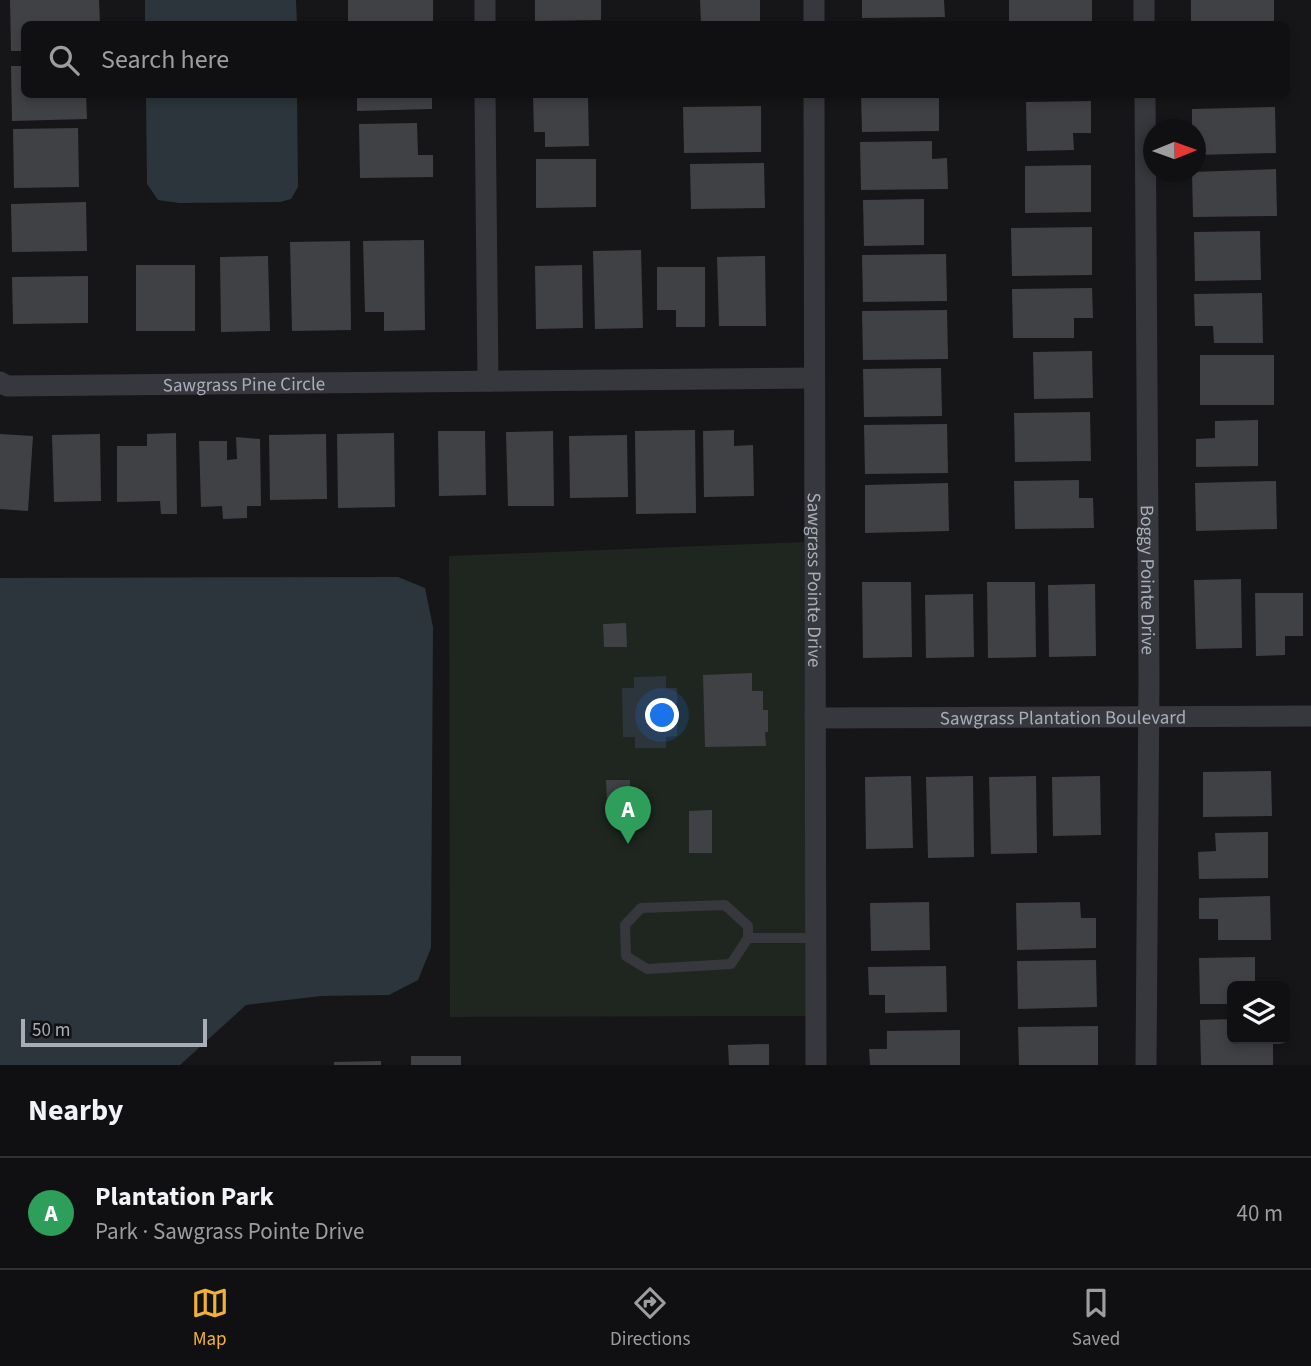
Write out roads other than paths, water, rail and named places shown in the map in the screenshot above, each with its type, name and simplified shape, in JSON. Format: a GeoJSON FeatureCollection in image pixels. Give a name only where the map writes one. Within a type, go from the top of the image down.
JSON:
{"type":"FeatureCollection","features":[{"type":"Feature","properties":{"kind":"street"},"geometry":{"type":"LineString","coordinates":[[485,0],[485,21]]}},
{"type":"Feature","properties":{"kind":"street"},"geometry":{"type":"LineString","coordinates":[[814,0],[814,21]]}},
{"type":"Feature","properties":{"kind":"street"},"geometry":{"type":"LineString","coordinates":[[1144,0],[1144,21]]}},
{"type":"Feature","properties":{"kind":"street"},"geometry":{"type":"LineString","coordinates":[[485,98],[488,381]]}},
{"type":"Feature","properties":{"kind":"street","name":"Sawgrass Pointe Drive"},"geometry":{"type":"LineString","coordinates":[[814,98],[816,1065]]}},
{"type":"Feature","properties":{"kind":"street","name":"Boggy Pointe Drive"},"geometry":{"type":"LineString","coordinates":[[1145,98],[1148,717],[1146,1065]]}},
{"type":"Feature","properties":{"kind":"street","name":"Sawgrass Pine Circle"},"geometry":{"type":"LineString","coordinates":[[0,382],[7,386],[814,378]]}},
{"type":"Feature","properties":{"kind":"street","name":"Sawgrass Plantation Boulevard"},"geometry":{"type":"LineString","coordinates":[[816,718],[1311,716]]}},
{"type":"Feature","properties":{"kind":"lane"},"geometry":{"type":"LineString","coordinates":[[725,905],[748,926],[748,938],[731,964],[647,969],[626,956],[625,925],[641,908],[725,905]]}},
{"type":"Feature","properties":{"kind":"lane"},"geometry":{"type":"LineString","coordinates":[[748,938],[816,938]]}},
{"type":"Feature","properties":{"kind":"place","name":"Plantation Park"},"geometry":{"type":"Point","coordinates":[628,844]}}]}
